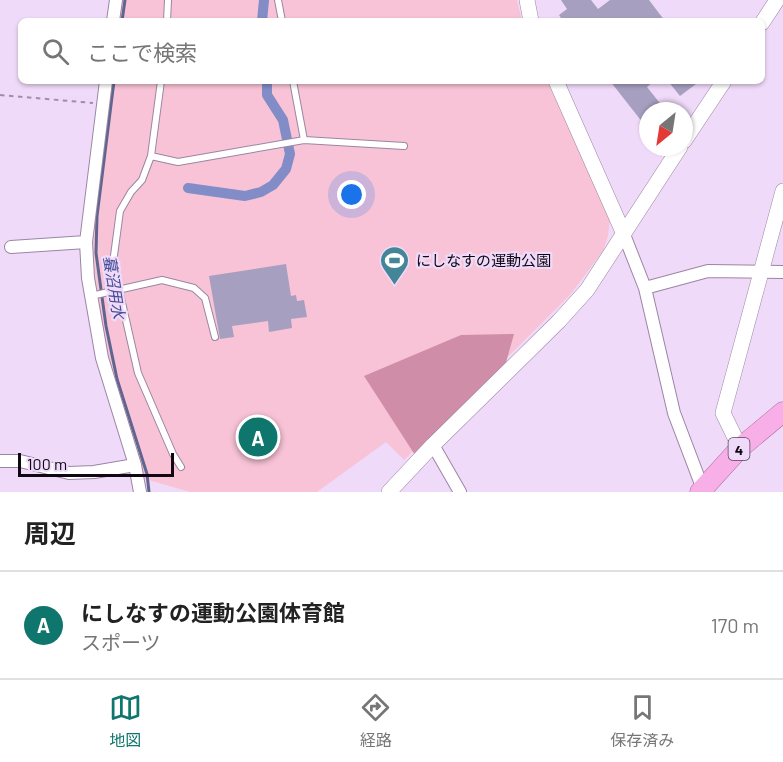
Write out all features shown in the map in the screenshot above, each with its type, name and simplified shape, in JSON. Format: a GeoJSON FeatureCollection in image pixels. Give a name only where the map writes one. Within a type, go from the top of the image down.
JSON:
{"type":"FeatureCollection","features":[{"type":"Feature","properties":{"kind":"highway","name":"4"},"geometry":{"type":"LineString","coordinates":[[702,491],[740,448],[783,412]]}},
{"type":"Feature","properties":{"kind":"street"},"geometry":{"type":"LineString","coordinates":[[113,18],[116,0]]}},
{"type":"Feature","properties":{"kind":"street"},"geometry":{"type":"LineString","coordinates":[[527,0],[530,18]]}},
{"type":"Feature","properties":{"kind":"street"},"geometry":{"type":"LineString","coordinates":[[765,18],[777,0]]}},
{"type":"Feature","properties":{"kind":"street"},"geometry":{"type":"LineString","coordinates":[[106,84],[86,242],[90,296],[102,358],[135,465],[140,492]]}},
{"type":"Feature","properties":{"kind":"street"},"geometry":{"type":"LineString","coordinates":[[556,84],[623,232],[645,288],[674,413],[702,491]]}},
{"type":"Feature","properties":{"kind":"street"},"geometry":{"type":"LineString","coordinates":[[693,128],[722,84]]}},
{"type":"Feature","properties":{"kind":"street"},"geometry":{"type":"LineString","coordinates":[[389,492],[575,303],[586,290],[674,156]]}},
{"type":"Feature","properties":{"kind":"street"},"geometry":{"type":"LineString","coordinates":[[740,448],[723,413],[782,197]]}},
{"type":"Feature","properties":{"kind":"street"},"geometry":{"type":"LineString","coordinates":[[11,247],[86,242]]}},
{"type":"Feature","properties":{"kind":"street"},"geometry":{"type":"LineString","coordinates":[[645,288],[708,271],[783,272]]}},
{"type":"Feature","properties":{"kind":"street"},"geometry":{"type":"LineString","coordinates":[[433,445],[460,492]]}},
{"type":"Feature","properties":{"kind":"street"},"geometry":{"type":"LineString","coordinates":[[0,461],[20,461],[69,472],[94,472],[135,465]]}},
{"type":"Feature","properties":{"kind":"lane"},"geometry":{"type":"LineString","coordinates":[[166,18],[168,0]]}},
{"type":"Feature","properties":{"kind":"lane"},"geometry":{"type":"LineString","coordinates":[[278,0],[281,18]]}},
{"type":"Feature","properties":{"kind":"lane"},"geometry":{"type":"LineString","coordinates":[[161,84],[151,156],[142,180],[131,192],[120,212],[113,262],[138,373],[173,454],[181,467]]}},
{"type":"Feature","properties":{"kind":"lane"},"geometry":{"type":"LineString","coordinates":[[294,84],[304,140]]}},
{"type":"Feature","properties":{"kind":"lane"},"geometry":{"type":"LineString","coordinates":[[151,156],[178,162],[304,140],[404,146]]}},
{"type":"Feature","properties":{"kind":"lane"},"geometry":{"type":"LineString","coordinates":[[90,296],[162,280],[194,288],[205,298],[215,337]]}},
{"type":"Feature","properties":{"kind":"path"},"geometry":{"type":"LineString","coordinates":[[0,95],[103,104]]}},
{"type":"Feature","properties":{"kind":"shaded area"},"geometry":{"type":"Polygon","coordinates":[[[120,0],[517,0],[521,18],[117,18],[120,0]]]}},
{"type":"Feature","properties":{"kind":"shaded area","name":"にしなすの運動公園"},"geometry":{"type":"Polygon","coordinates":[[[110,84],[548,84],[610,219],[603,251],[570,295],[404,460],[386,442],[317,492],[190,492],[145,479],[110,366],[94,285],[91,240],[110,84]]]}},
{"type":"Feature","properties":{"kind":"shaded area"},"geometry":{"type":"Polygon","coordinates":[[[514,334],[505,366],[415,455],[364,376],[461,335],[514,334]]]}},
{"type":"Feature","properties":{"kind":"building"},"geometry":{"type":"Polygon","coordinates":[[[561,0],[591,0],[598,9],[610,0],[649,0],[663,18],[561,18],[559,15],[567,9],[561,0]]]}},
{"type":"Feature","properties":{"kind":"building"},"geometry":{"type":"Polygon","coordinates":[[[612,84],[650,84],[647,87],[659,102],[639,102],[639,118],[612,84]]]}},
{"type":"Feature","properties":{"kind":"building"},"geometry":{"type":"Polygon","coordinates":[[[670,84],[696,84],[680,96],[670,84]]]}},
{"type":"Feature","properties":{"kind":"building"},"geometry":{"type":"Polygon","coordinates":[[[286,264],[291,296],[296,295],[297,301],[304,300],[307,317],[291,319],[292,328],[269,332],[268,321],[232,326],[234,337],[220,339],[209,276],[286,264]]]}},
{"type":"Feature","properties":{"kind":"waterway","name":"蟇沼用水"},"geometry":{"type":"LineString","coordinates":[[122,18],[125,0]]}},
{"type":"Feature","properties":{"kind":"waterway"},"geometry":{"type":"LineString","coordinates":[[262,18],[264,0]]}},
{"type":"Feature","properties":{"kind":"waterway","name":"蟇沼用水"},"geometry":{"type":"LineString","coordinates":[[114,84],[97,216],[96,253],[106,326],[117,379],[147,474],[149,492]]}},
{"type":"Feature","properties":{"kind":"waterway"},"geometry":{"type":"LineString","coordinates":[[188,188],[245,196],[261,192],[273,185],[286,169],[290,154],[283,120],[267,95],[267,84]]}},
{"type":"Feature","properties":{"kind":"place","name":"にしなすの運動公園"},"geometry":{"type":"Point","coordinates":[395,286]}},
{"type":"Feature","properties":{"kind":"place","name":"にしなすの運動公園体育館"},"geometry":{"type":"Point","coordinates":[258,437]}}]}
